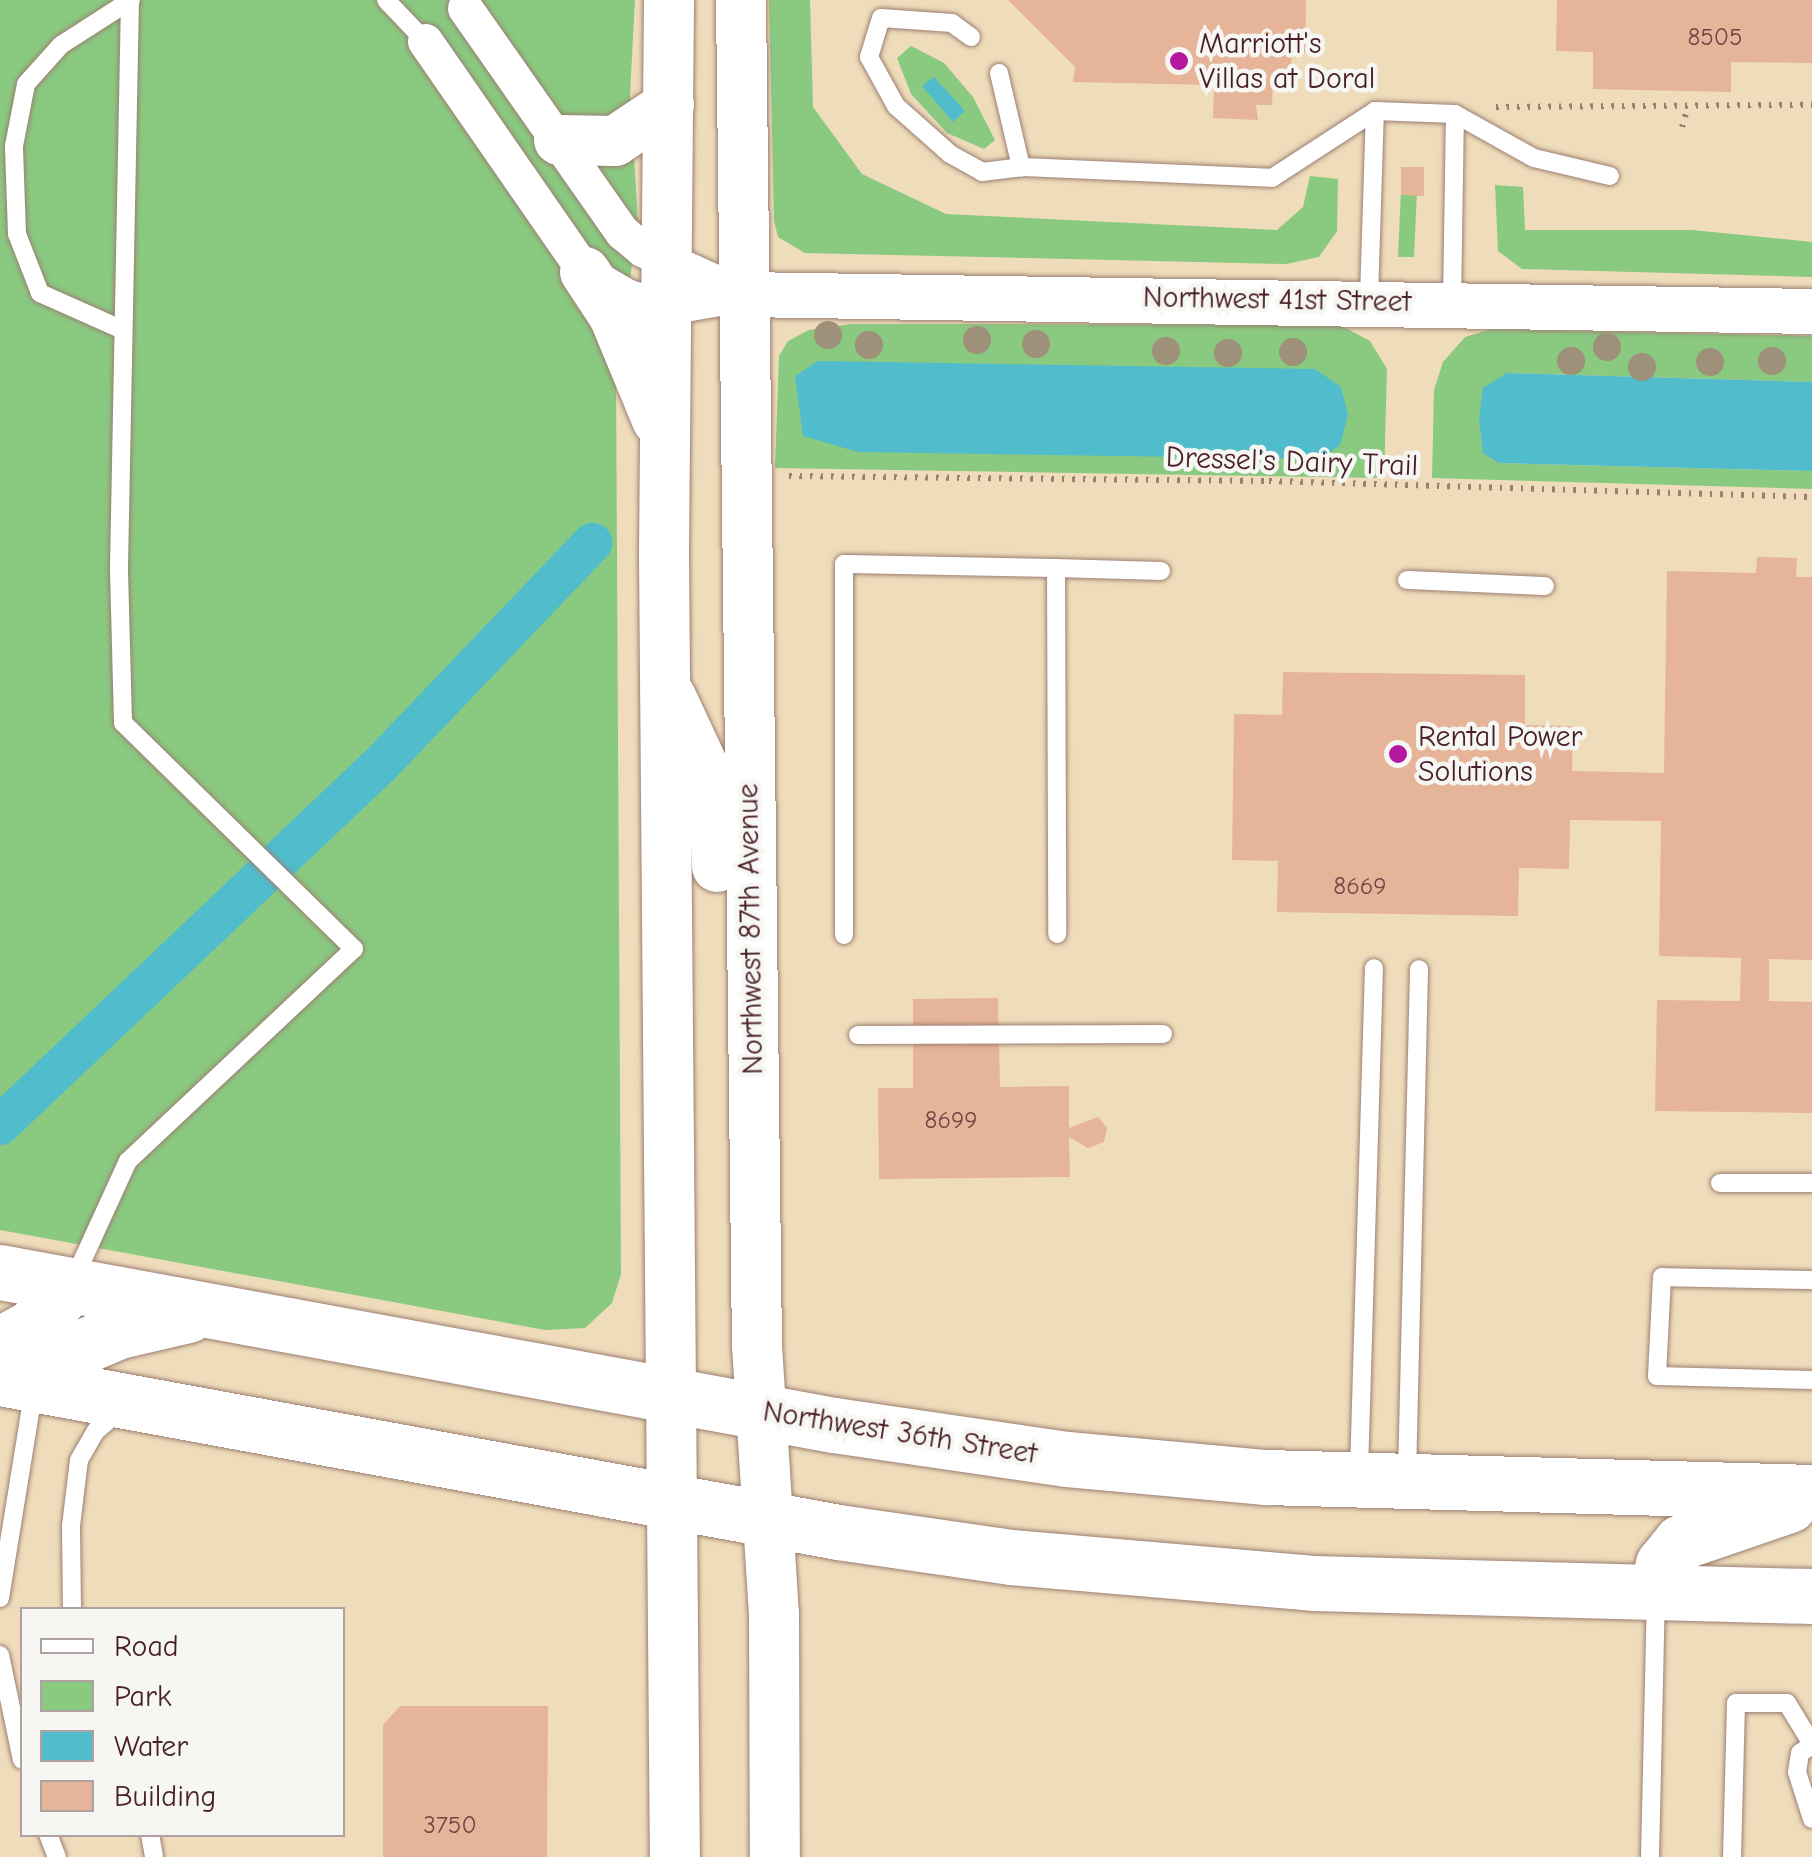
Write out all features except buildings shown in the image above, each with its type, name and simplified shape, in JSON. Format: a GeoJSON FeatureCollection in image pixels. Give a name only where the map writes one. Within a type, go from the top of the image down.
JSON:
{"type":"FeatureCollection","features":[{"type":"Feature","properties":{"kind":"main road"},"geometry":{"type":"LineString","coordinates":[[669,0],[664,683],[674,1857]]}},
{"type":"Feature","properties":{"kind":"main road","name":"Northwest 87th Avenue"},"geometry":{"type":"LineString","coordinates":[[741,0],[750,921],[776,1857]]}},
{"type":"Feature","properties":{"kind":"main road"},"geometry":{"type":"LineString","coordinates":[[559,140],[615,140],[669,105]]}},
{"type":"Feature","properties":{"kind":"main road"},"geometry":{"type":"LineString","coordinates":[[585,272],[614,316],[664,439]]}},
{"type":"Feature","properties":{"kind":"main road"},"geometry":{"type":"LineString","coordinates":[[664,683],[714,787],[721,884],[750,921]]}},
{"type":"Feature","properties":{"kind":"main road","name":"Northwest 36th Street"},"geometry":{"type":"LineString","coordinates":[[0,1272],[670,1396],[1084,1462],[1382,1481],[1812,1495]]}},
{"type":"Feature","properties":{"kind":"main road"},"geometry":{"type":"LineString","coordinates":[[12,1369],[32,1327],[71,1286]]}},
{"type":"Feature","properties":{"kind":"main road"},"geometry":{"type":"LineString","coordinates":[[12,1369],[72,1351],[119,1331],[206,1311]]}},
{"type":"Feature","properties":{"kind":"main road"},"geometry":{"type":"LineString","coordinates":[[12,1369],[132,1400],[768,1518],[1010,1557],[1202,1577],[1812,1596]]}},
{"type":"Feature","properties":{"kind":"main road"},"geometry":{"type":"LineString","coordinates":[[1656,1592],[1663,1564],[1681,1542],[1812,1495]]}},
{"type":"Feature","properties":{"kind":"street","name":"Northwest 41st Street"},"geometry":{"type":"LineString","coordinates":[[464,4],[622,232],[668,284]]}},
{"type":"Feature","properties":{"kind":"street","name":"Northwest 41st Street"},"geometry":{"type":"LineString","coordinates":[[426,41],[585,272],[628,297],[668,284],[742,294],[1370,299],[1812,310]]}},
{"type":"Feature","properties":{"kind":"lane"},"geometry":{"type":"LineString","coordinates":[[123,330],[40,294],[17,234],[14,146],[26,84],[61,45],[130,0]]}},
{"type":"Feature","properties":{"kind":"lane"},"geometry":{"type":"LineString","coordinates":[[71,1286],[128,1161],[354,948],[122,723],[118,693],[130,0]]}},
{"type":"Feature","properties":{"kind":"lane"},"geometry":{"type":"LineString","coordinates":[[386,0],[426,41]]}},
{"type":"Feature","properties":{"kind":"lane"},"geometry":{"type":"LineString","coordinates":[[972,36],[952,22],[881,18],[868,57],[896,106],[950,154],[982,172],[1021,168],[1272,178],[1376,111],[1455,114],[1534,158],[1610,176]]}},
{"type":"Feature","properties":{"kind":"lane"},"geometry":{"type":"LineString","coordinates":[[1000,73],[1021,168]]}},
{"type":"Feature","properties":{"kind":"lane"},"geometry":{"type":"LineString","coordinates":[[1370,299],[1376,111]]}},
{"type":"Feature","properties":{"kind":"lane"},"geometry":{"type":"LineString","coordinates":[[1452,302],[1455,114]]}},
{"type":"Feature","properties":{"kind":"lane"},"geometry":{"type":"LineString","coordinates":[[844,935],[844,564],[1160,570]]}},
{"type":"Feature","properties":{"kind":"lane"},"geometry":{"type":"LineString","coordinates":[[1056,568],[1057,934]]}},
{"type":"Feature","properties":{"kind":"lane"},"geometry":{"type":"LineString","coordinates":[[1406,580],[1546,586]]}},
{"type":"Feature","properties":{"kind":"lane"},"geometry":{"type":"LineString","coordinates":[[1374,968],[1382,1481]]}},
{"type":"Feature","properties":{"kind":"lane"},"geometry":{"type":"LineString","coordinates":[[1382,1481],[1419,969]]}},
{"type":"Feature","properties":{"kind":"lane"},"geometry":{"type":"LineString","coordinates":[[858,1035],[1163,1034]]}},
{"type":"Feature","properties":{"kind":"lane"},"geometry":{"type":"LineString","coordinates":[[1720,1183],[1812,1183]]}},
{"type":"Feature","properties":{"kind":"lane"},"geometry":{"type":"LineString","coordinates":[[1812,1280],[1662,1277],[1657,1376],[1812,1380]]}},
{"type":"Feature","properties":{"kind":"lane"},"geometry":{"type":"LineString","coordinates":[[0,1598],[12,1369]]}},
{"type":"Feature","properties":{"kind":"lane"},"geometry":{"type":"LineString","coordinates":[[72,1607],[71,1526],[80,1460],[96,1431],[132,1400]]}},
{"type":"Feature","properties":{"kind":"lane"},"geometry":{"type":"LineString","coordinates":[[1650,1857],[1656,1592]]}},
{"type":"Feature","properties":{"kind":"lane"},"geometry":{"type":"LineString","coordinates":[[0,1655],[20,1750]]}},
{"type":"Feature","properties":{"kind":"lane"},"geometry":{"type":"LineString","coordinates":[[1732,1857],[1736,1704],[1786,1703],[1812,1744],[1800,1753],[1796,1772],[1812,1819]]}},
{"type":"Feature","properties":{"kind":"path"},"geometry":{"type":"LineString","coordinates":[[1455,114],[1510,104],[1687,109],[1812,105]]}},
{"type":"Feature","properties":{"kind":"path"},"geometry":{"type":"LineString","coordinates":[[1682,127],[1687,109]]}},
{"type":"Feature","properties":{"kind":"path","name":"Dressel's Dairy Trail"},"geometry":{"type":"LineString","coordinates":[[778,476],[1269,481],[1812,498]]}},
{"type":"Feature","properties":{"kind":"green space"},"geometry":{"type":"Polygon","coordinates":[[[0,0],[635,0],[630,95],[638,221],[616,380],[621,1274],[612,1303],[585,1328],[545,1330],[0,1230],[0,0]]]}},
{"type":"Feature","properties":{"kind":"green space"},"geometry":{"type":"Polygon","coordinates":[[[769,0],[810,0],[813,107],[862,174],[946,214],[1277,230],[1303,207],[1310,176],[1338,179],[1337,231],[1319,257],[1286,264],[805,253],[778,237],[774,221],[769,0]]]}},
{"type":"Feature","properties":{"kind":"green space"},"geometry":{"type":"Polygon","coordinates":[[[911,46],[944,63],[973,97],[995,140],[984,149],[947,133],[911,94],[897,58],[911,46]]]}},
{"type":"Feature","properties":{"kind":"green space"},"geometry":{"type":"Polygon","coordinates":[[[1402,169],[1418,169],[1414,257],[1398,257],[1402,169]]]}},
{"type":"Feature","properties":{"kind":"green space"},"geometry":{"type":"Polygon","coordinates":[[[1495,185],[1523,187],[1525,230],[1692,230],[1812,242],[1812,277],[1522,269],[1498,251],[1495,185]]]}},
{"type":"Feature","properties":{"kind":"green space"},"geometry":{"type":"Polygon","coordinates":[[[851,324],[1340,325],[1370,341],[1387,369],[1384,478],[775,468],[779,356],[788,341],[809,330],[851,324]]]}},
{"type":"Feature","properties":{"kind":"green space"},"geometry":{"type":"Polygon","coordinates":[[[1492,329],[1812,336],[1812,382],[1507,373],[1499,463],[1812,471],[1812,489],[1432,478],[1434,390],[1443,362],[1465,337],[1492,329]]]}},
{"type":"Feature","properties":{"kind":"water"},"geometry":{"type":"Polygon","coordinates":[[[934,77],[965,111],[953,122],[922,86],[934,77]]]}},
{"type":"Feature","properties":{"kind":"water"},"geometry":{"type":"Polygon","coordinates":[[[818,361],[1315,369],[1341,387],[1348,415],[1340,445],[1321,459],[858,452],[803,436],[795,376],[818,361]]]}},
{"type":"Feature","properties":{"kind":"water"},"geometry":{"type":"Polygon","coordinates":[[[1507,373],[1812,382],[1812,471],[1499,463],[1483,453],[1479,418],[1483,388],[1507,373]]]}},
{"type":"Feature","properties":{"kind":"waterway"},"geometry":{"type":"LineString","coordinates":[[0,1125],[381,764],[592,543]]}},
{"type":"Feature","properties":{"kind":"place","name":"Marriott's Villas at Doral"},"geometry":{"type":"Point","coordinates":[1179,61]}},
{"type":"Feature","properties":{"kind":"place","name":"Rental Power Solutions"},"geometry":{"type":"Point","coordinates":[1398,754]}}]}
